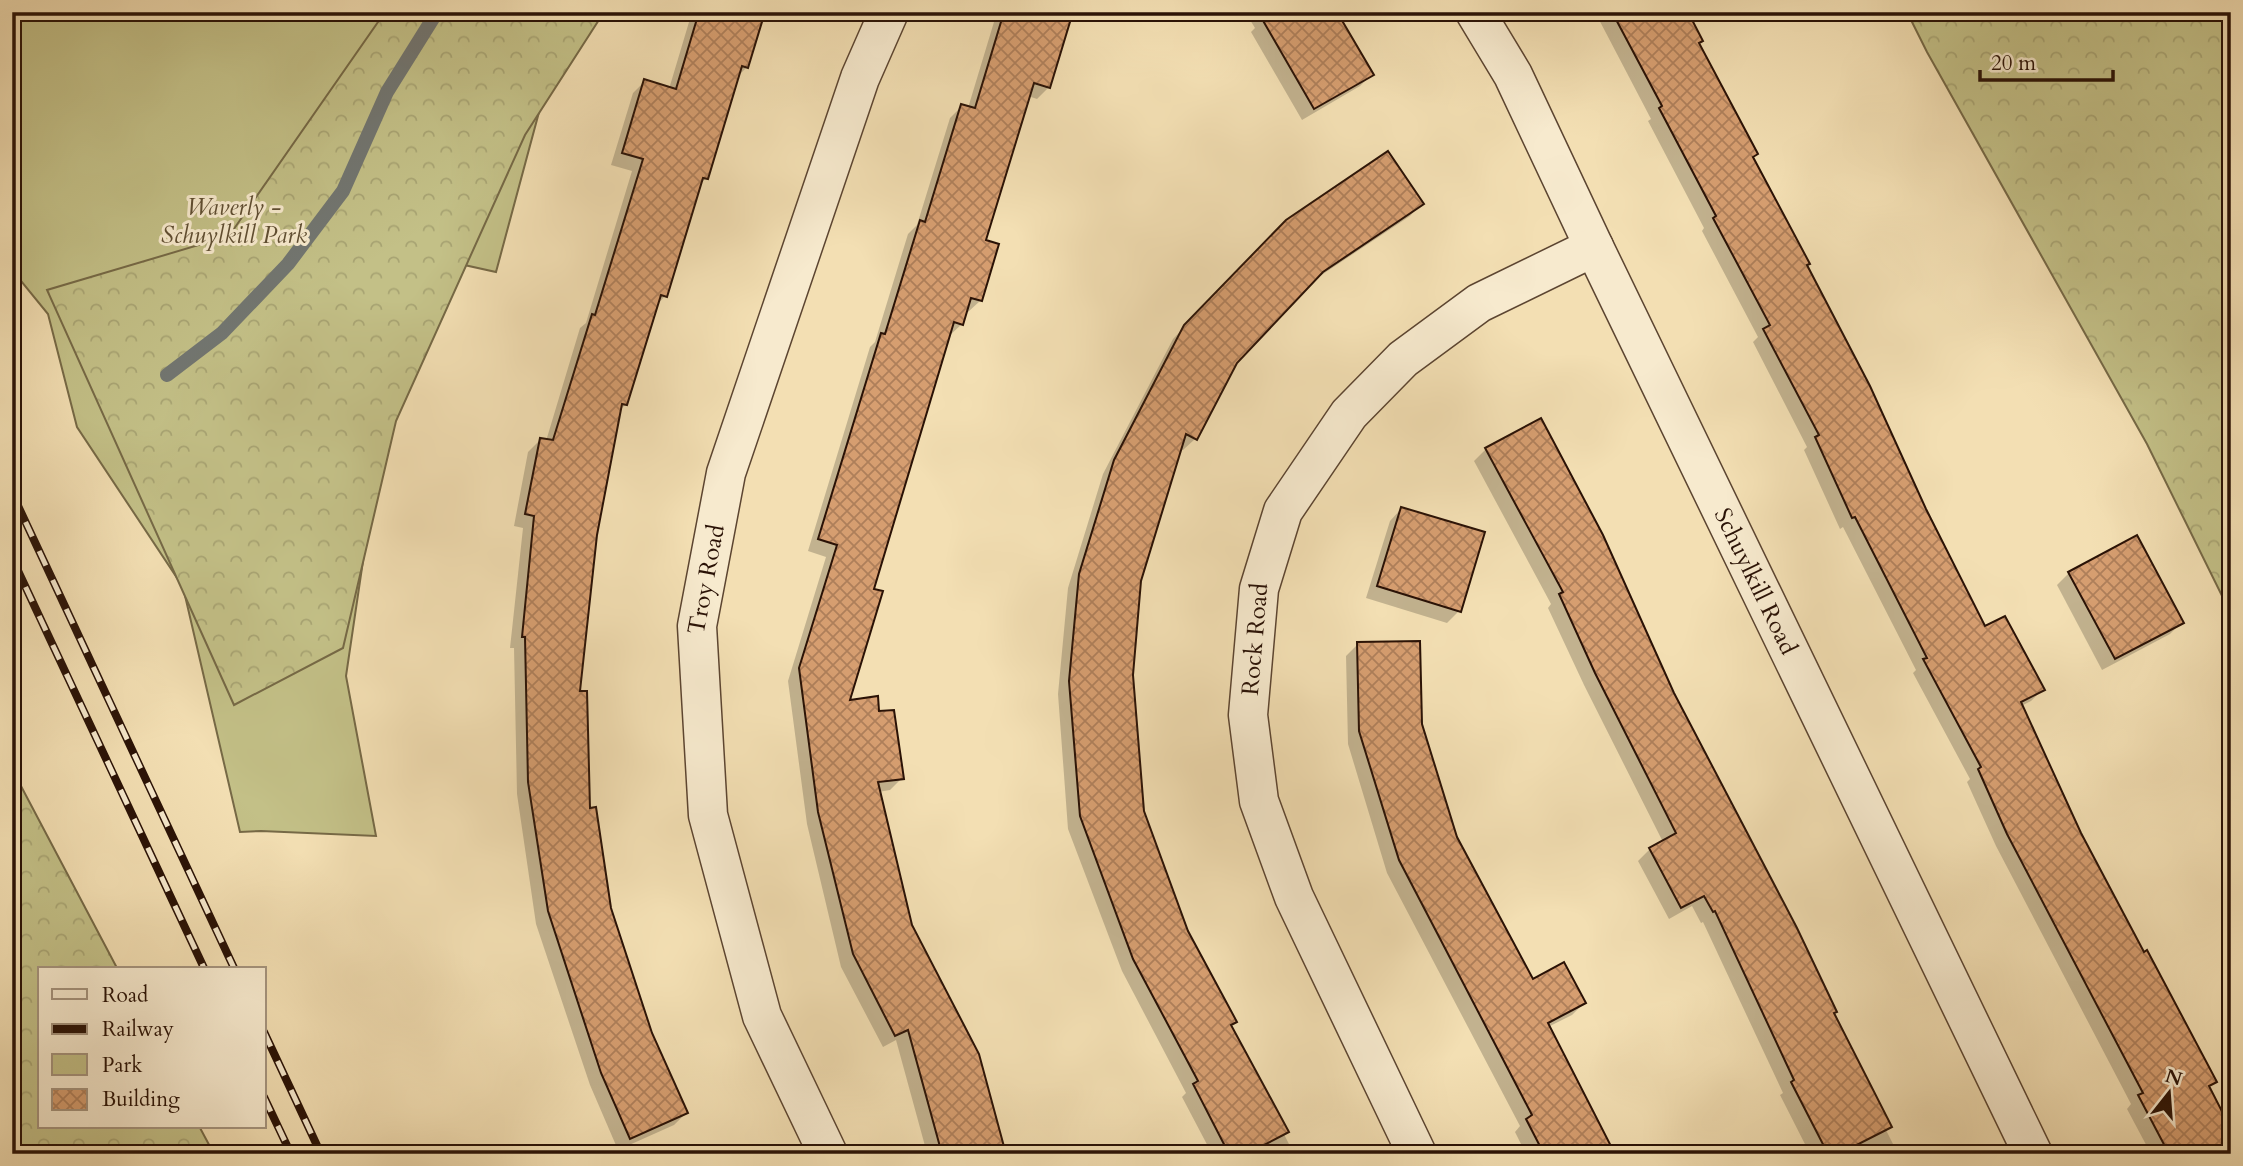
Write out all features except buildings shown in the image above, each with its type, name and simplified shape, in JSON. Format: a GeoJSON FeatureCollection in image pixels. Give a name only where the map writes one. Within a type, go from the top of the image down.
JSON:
{"type":"FeatureCollection","features":[{"type":"Feature","properties":{"kind":"street","name":"Troy Road"},"geometry":{"type":"LineString","coordinates":[[828,1154],[762,1016],[708,815],[697,626],[726,473],[860,78],[889,12]]}},
{"type":"Feature","properties":{"kind":"street","name":"Schuylkill Road"},"geometry":{"type":"LineString","coordinates":[[1475,12],[1513,75],[2033,1154]]}},
{"type":"Feature","properties":{"kind":"street","name":"Rock Road"},"geometry":{"type":"LineString","coordinates":[[1417,1154],[1294,897],[1259,801],[1248,715],[1259,589],[1283,511],[1349,414],[1376,386],[1403,359],[1479,303],[1594,247]]}},
{"type":"Feature","properties":{"kind":"green space","name":"Waverly - Schuylkill Park"},"geometry":{"type":"Polygon","coordinates":[[[12,12],[570,12],[563,23],[496,272],[446,261],[389,385],[346,676],[376,836],[240,832],[183,587],[77,427],[48,314],[12,270],[12,12]]]}},
{"type":"Feature","properties":{"kind":"green space","name":"Waverly - Schuylkill Park"},"geometry":{"type":"Polygon","coordinates":[[[385,12],[604,12],[525,135],[396,421],[343,648],[234,705],[47,290],[229,236],[385,12]]]}},
{"type":"Feature","properties":{"kind":"green space"},"geometry":{"type":"Polygon","coordinates":[[[1907,12],[2231,12],[2231,614],[2147,444],[1907,12]]]}},
{"type":"Feature","properties":{"kind":"green space"},"geometry":{"type":"Polygon","coordinates":[[[12,769],[116,967],[38,967],[38,1128],[200,1128],[214,1154],[12,1154],[12,769]]]}},
{"type":"Feature","properties":{"kind":"waterway"},"geometry":{"type":"LineString","coordinates":[[167,375],[222,333],[288,264],[343,191],[387,92],[437,12]]}},
{"type":"Feature","properties":{"kind":"railway"},"geometry":{"type":"LineString","coordinates":[[12,493],[234,967]]}},
{"type":"Feature","properties":{"kind":"railway"},"geometry":{"type":"LineString","coordinates":[[12,558],[204,967]]}},
{"type":"Feature","properties":{"kind":"railway"},"geometry":{"type":"LineString","coordinates":[[266,1036],[321,1154]]}},
{"type":"Feature","properties":{"kind":"railway"},"geometry":{"type":"LineString","coordinates":[[266,1101],[291,1154]]}}]}
